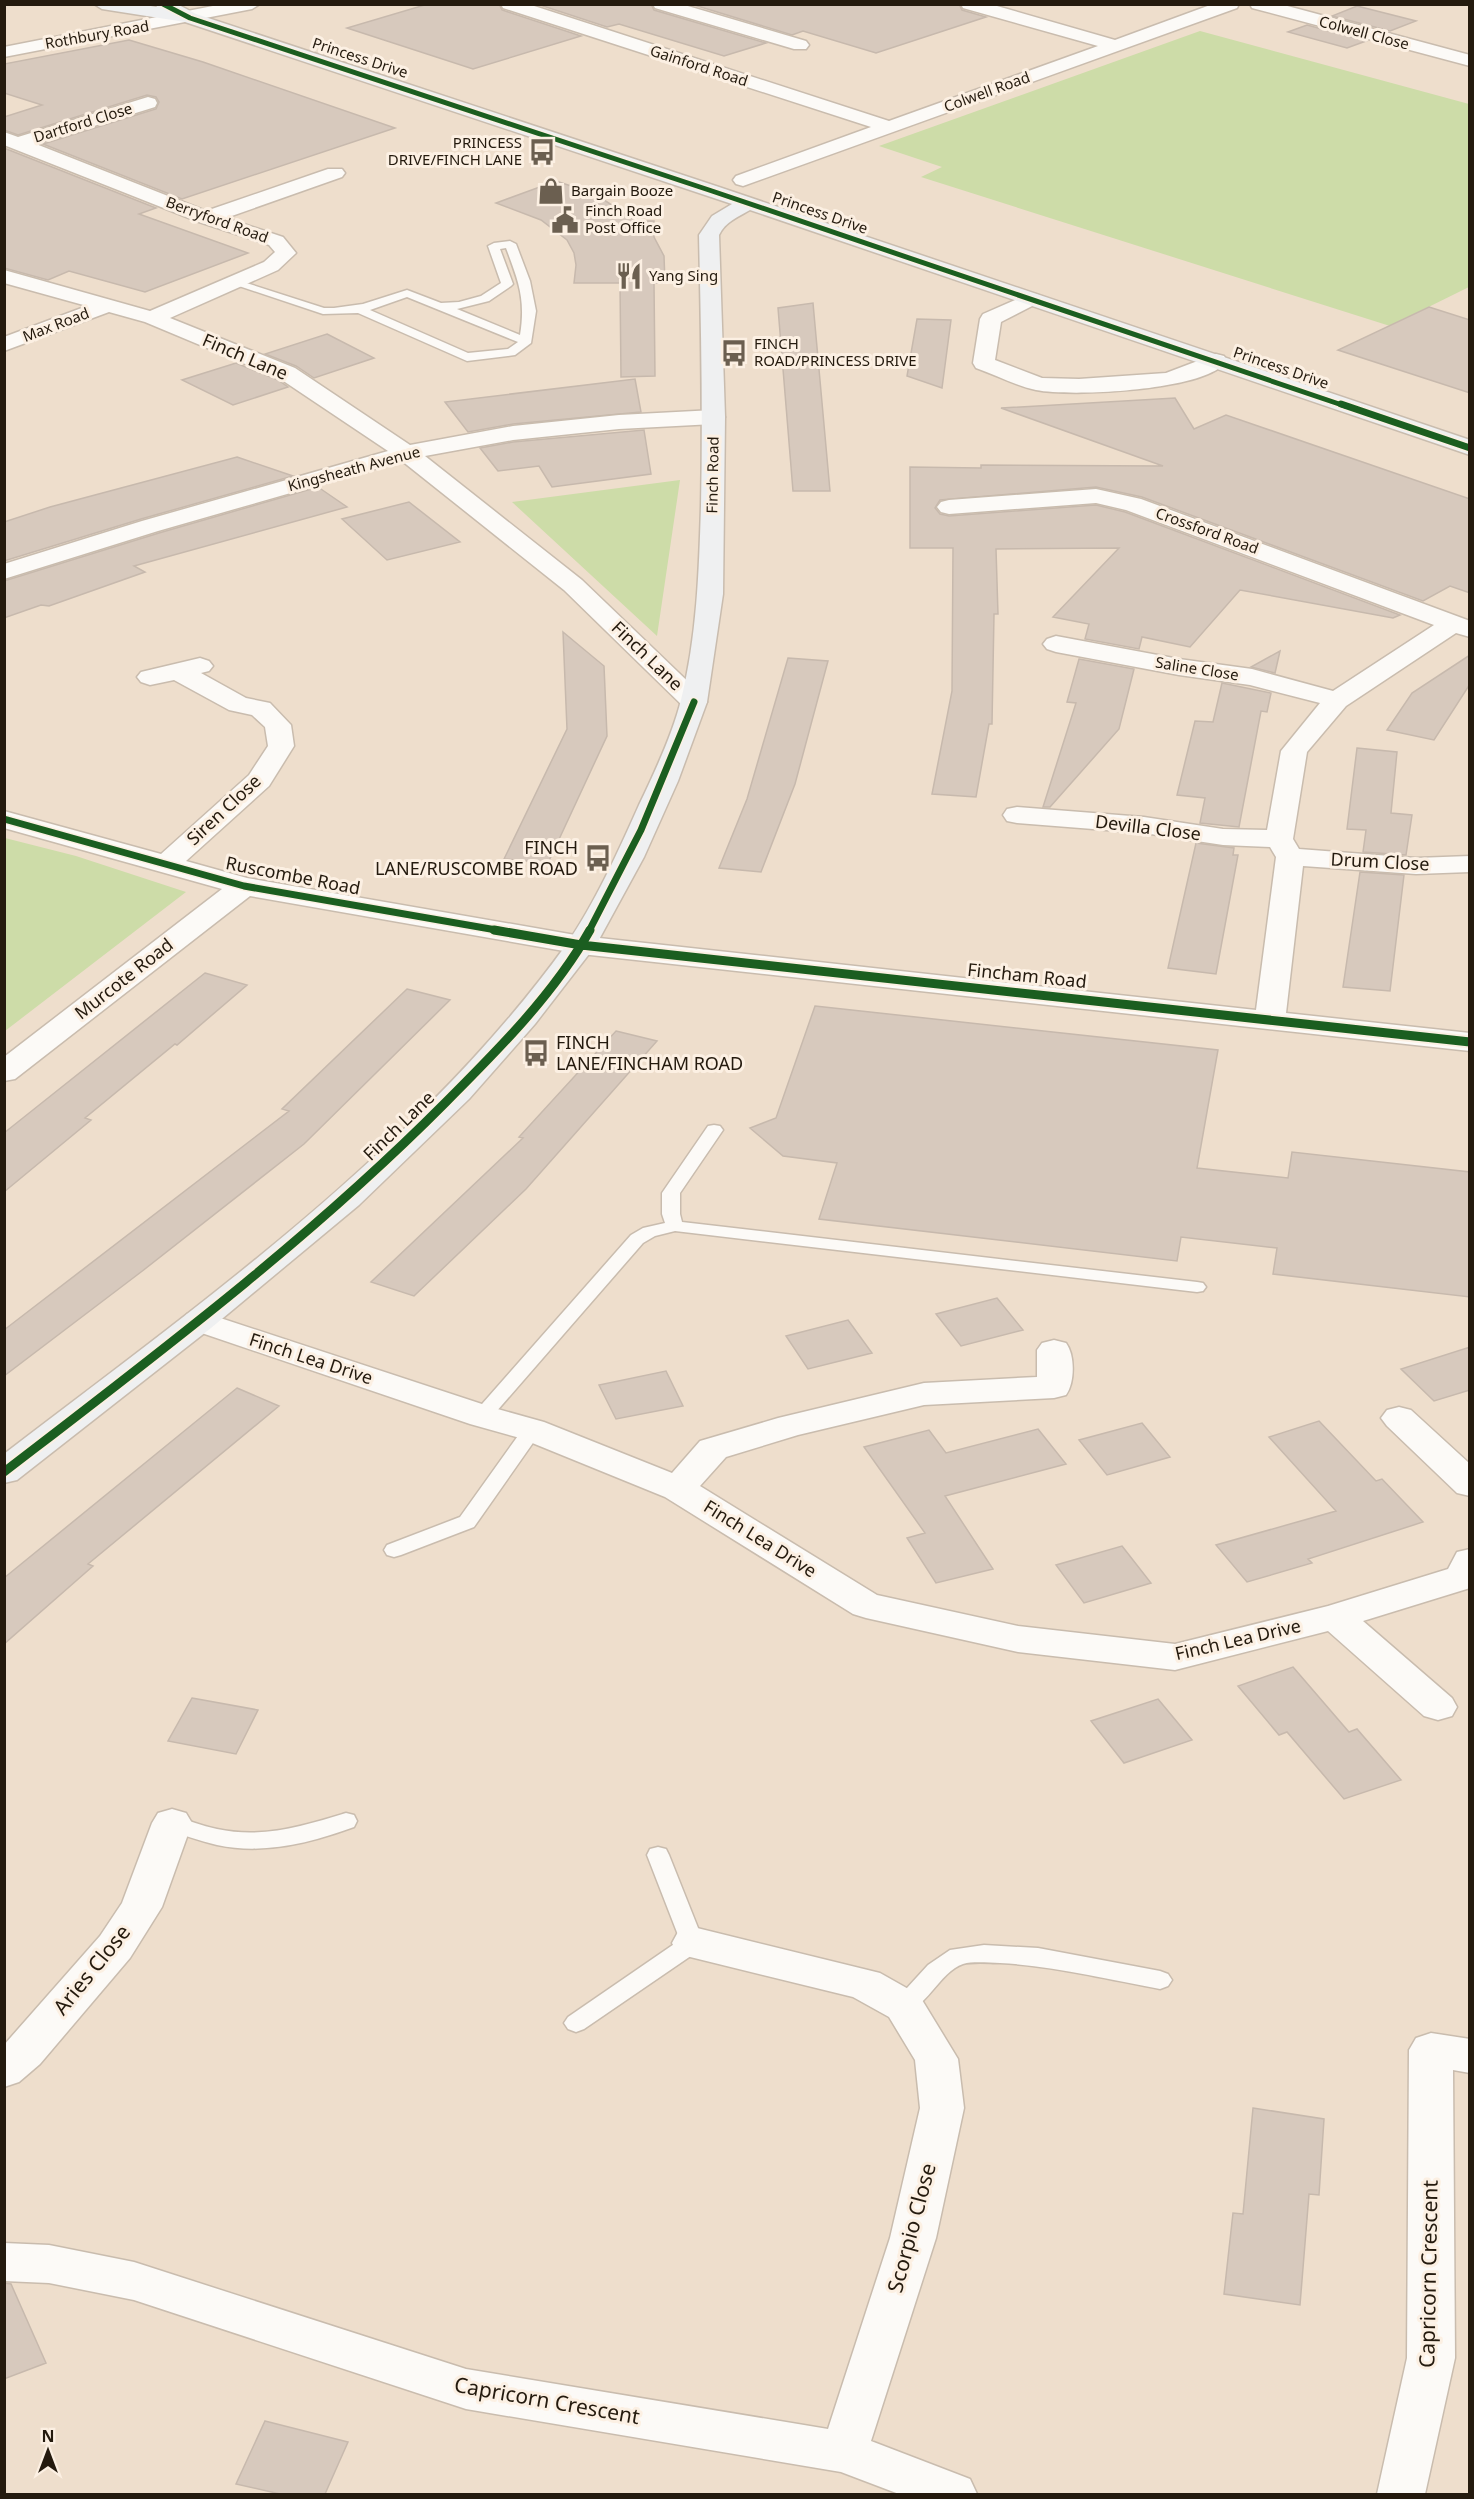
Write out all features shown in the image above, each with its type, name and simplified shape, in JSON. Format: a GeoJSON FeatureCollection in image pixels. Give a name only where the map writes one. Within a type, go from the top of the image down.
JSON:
{"type":"FeatureCollection","features":[{"type":"Feature","properties":{"kind":"street","name":"Princess Drive"},"geometry":{"type":"LineString","coordinates":[[102,4],[190,18]]}},
{"type":"Feature","properties":{"kind":"street","name":"Princess Drive"},"geometry":{"type":"LineString","coordinates":[[163,4],[190,18],[1470,448]]}},
{"type":"Feature","properties":{"kind":"street","name":"Rothbury Road"},"geometry":{"type":"LineString","coordinates":[[4,52],[91,34],[190,18],[252,4]]}},
{"type":"Feature","properties":{"kind":"street","name":"Gainford Road"},"geometry":{"type":"LineString","coordinates":[[509,4],[889,127]]}},
{"type":"Feature","properties":{"kind":"street"},"geometry":{"type":"LineString","coordinates":[[661,4],[801,45]]}},
{"type":"Feature","properties":{"kind":"street"},"geometry":{"type":"LineString","coordinates":[[969,4],[1117,46]]}},
{"type":"Feature","properties":{"kind":"street","name":"Colwell Road"},"geometry":{"type":"LineString","coordinates":[[743,180],[1231,4]]}},
{"type":"Feature","properties":{"kind":"street","name":"Colwell Close"},"geometry":{"type":"LineString","coordinates":[[1258,4],[1470,61]]}},
{"type":"Feature","properties":{"kind":"street","name":"Dartford Close"},"geometry":{"type":"LineString","coordinates":[[12,140],[148,103]]}},
{"type":"Feature","properties":{"kind":"street","name":"Berryford Road"},"geometry":{"type":"LineString","coordinates":[[12,140],[206,218],[276,241],[286,254],[271,266],[152,318]]}},
{"type":"Feature","properties":{"kind":"street"},"geometry":{"type":"LineString","coordinates":[[206,218],[335,173]]}},
{"type":"Feature","properties":{"kind":"street","name":"Finch Road"},"geometry":{"type":"LineString","coordinates":[[694,702],[711,594],[714,417],[709,235],[711,227],[747,204]]}},
{"type":"Feature","properties":{"kind":"street"},"geometry":{"type":"LineString","coordinates":[[711,246],[728,235],[782,216]]}},
{"type":"Feature","properties":{"kind":"street","name":"Finch Lane"},"geometry":{"type":"LineString","coordinates":[[4,276],[152,318],[286,373],[406,453],[573,585],[694,702],[664,781],[630,856],[581,945],[524,1018],[458,1092],[348,1198],[199,1321],[4,1472]]}},
{"type":"Feature","properties":{"kind":"street","name":"Princess Drive"},"geometry":{"type":"LineString","coordinates":[[1031,299],[991,319],[984,363],[1040,384],[1079,386],[1166,380],[1186,375],[1216,361]]}},
{"type":"Feature","properties":{"kind":"street","name":"Max Road"},"geometry":{"type":"LineString","coordinates":[[4,345],[107,306]]}},
{"type":"Feature","properties":{"kind":"street","name":"Kingsheath Avenue"},"geometry":{"type":"LineString","coordinates":[[4,572],[150,526],[406,453],[513,433],[619,422],[714,417]]}},
{"type":"Feature","properties":{"kind":"street","name":"Crossford Road"},"geometry":{"type":"LineString","coordinates":[[949,507],[1096,496],[1133,504],[1461,627]]}},
{"type":"Feature","properties":{"kind":"street","name":"Crossford Road"},"geometry":{"type":"LineString","coordinates":[[1270,1019],[1294,751],[1337,700],[1461,627]]}},
{"type":"Feature","properties":{"kind":"street","name":"Saline Close"},"geometry":{"type":"LineString","coordinates":[[1056,644],[1179,668],[1252,677],[1337,700]]}},
{"type":"Feature","properties":{"kind":"street"},"geometry":{"type":"LineString","coordinates":[[150,677],[204,665]]}},
{"type":"Feature","properties":{"kind":"street","name":"Siren Close"},"geometry":{"type":"LineString","coordinates":[[166,864],[259,780],[281,746],[278,725],[261,709],[238,704],[177,671]]}},
{"type":"Feature","properties":{"kind":"street","name":"Devilla Close"},"geometry":{"type":"LineString","coordinates":[[1017,814],[1144,825],[1285,848]]}},
{"type":"Feature","properties":{"kind":"street","name":"Ruscombe Road"},"geometry":{"type":"LineString","coordinates":[[4,819],[244,886],[581,945]]}},
{"type":"Feature","properties":{"kind":"street","name":"Drum Close"},"geometry":{"type":"LineString","coordinates":[[1285,848],[1416,866],[1470,864]]}},
{"type":"Feature","properties":{"kind":"street","name":"Murcote Road"},"geometry":{"type":"LineString","coordinates":[[4,1072],[244,886]]}},
{"type":"Feature","properties":{"kind":"street","name":"Fincham Road"},"geometry":{"type":"LineString","coordinates":[[581,945],[1470,1041]]}},
{"type":"Feature","properties":{"kind":"street","name":"Finch Lea Drive"},"geometry":{"type":"LineString","coordinates":[[199,1321],[482,1416],[532,1430],[678,1489],[866,1605],[1018,1639],[1175,1657],[1335,1617],[1463,1577],[1470,1561]]}},
{"type":"Feature","properties":{"kind":"street"},"geometry":{"type":"LineString","coordinates":[[678,1489],[713,1449],[790,1426],[924,1394],[1054,1387],[1054,1350]]}},
{"type":"Feature","properties":{"kind":"street"},"geometry":{"type":"LineString","coordinates":[[1399,1418],[1470,1485]]}},
{"type":"Feature","properties":{"kind":"street"},"geometry":{"type":"LineString","coordinates":[[1335,1617],[1438,1707]]}},
{"type":"Feature","properties":{"kind":"street","name":"Aries Close"},"geometry":{"type":"LineString","coordinates":[[4,2070],[25,2052],[115,1947],[141,1907],[172,1822]]}},
{"type":"Feature","properties":{"kind":"street"},"geometry":{"type":"LineString","coordinates":[[693,1944],[865,1984],[904,2006]]}},
{"type":"Feature","properties":{"kind":"street","name":"Scorpio Close"},"geometry":{"type":"LineString","coordinates":[[844,2452],[913,2238],[942,2108],[936,2059],[904,2006]]}},
{"type":"Feature","properties":{"kind":"street","name":"Capricorn Crescent"},"geometry":{"type":"LineString","coordinates":[[1401,2494],[1431,2358],[1450,2053]]}},
{"type":"Feature","properties":{"kind":"street","name":"Capricorn Crescent"},"geometry":{"type":"LineString","coordinates":[[4,2262],[49,2264],[134,2281],[466,2389],[844,2452],[953,2494]]}},
{"type":"Feature","properties":{"kind":"lane"},"geometry":{"type":"LineString","coordinates":[[359,309],[467,357],[511,352],[525,343],[530,311],[524,281],[510,244],[494,246],[507,284],[467,304],[442,306]]}},
{"type":"Feature","properties":{"kind":"lane"},"geometry":{"type":"LineString","coordinates":[[233,282],[323,311],[343,312],[359,309],[407,293],[526,340]]}},
{"type":"Feature","properties":{"kind":"lane"},"geometry":{"type":"LineString","coordinates":[[675,1226],[670,1214],[671,1193],[714,1130]]}},
{"type":"Feature","properties":{"kind":"lane"},"geometry":{"type":"LineString","coordinates":[[482,1416],[637,1239],[649,1232],[675,1226],[1197,1287]]}},
{"type":"Feature","properties":{"kind":"lane"},"geometry":{"type":"LineString","coordinates":[[394,1550],[467,1522],[532,1430]]}},
{"type":"Feature","properties":{"kind":"lane"},"geometry":{"type":"LineString","coordinates":[[172,1822],[222,1839],[265,1841],[316,1832],[346,1821]]}},
{"type":"Feature","properties":{"kind":"lane"},"geometry":{"type":"LineString","coordinates":[[576,2023],[693,1944],[658,1856]]}},
{"type":"Feature","properties":{"kind":"lane"},"geometry":{"type":"LineString","coordinates":[[904,2006],[936,1971],[958,1956],[984,1954],[1038,1957],[1160,1980]]}},
{"type":"Feature","properties":{"kind":"green space"},"geometry":{"type":"Polygon","coordinates":[[[1200,31],[1469,104],[1469,287],[1390,326],[921,177],[942,167],[879,146],[1200,31]]]}},
{"type":"Feature","properties":{"kind":"green space"},"geometry":{"type":"Polygon","coordinates":[[[680,480],[657,636],[512,502],[680,480]]]}},
{"type":"Feature","properties":{"kind":"green space"},"geometry":{"type":"Polygon","coordinates":[[[5,838],[76,856],[186,892],[5,1031],[5,838]]]}},
{"type":"Feature","properties":{"kind":"building"},"geometry":{"type":"Polygon","coordinates":[[[428,4],[499,4],[502,10],[581,36],[473,69],[347,28],[428,4]]]}},
{"type":"Feature","properties":{"kind":"building"},"geometry":{"type":"Polygon","coordinates":[[[537,4],[651,4],[654,10],[766,43],[724,56],[619,24],[607,27],[537,4]]]}},
{"type":"Feature","properties":{"kind":"building"},"geometry":{"type":"Polygon","coordinates":[[[691,4],[959,4],[962,10],[986,17],[876,53],[803,31],[792,35],[691,4]]]}},
{"type":"Feature","properties":{"kind":"building"},"geometry":{"type":"Polygon","coordinates":[[[1357,6],[1416,21],[1390,31],[1332,16],[1357,6]]]}},
{"type":"Feature","properties":{"kind":"building"},"geometry":{"type":"Polygon","coordinates":[[[1307,25],[1366,41],[1347,48],[1288,32],[1307,25]]]}},
{"type":"Feature","properties":{"kind":"building"},"geometry":{"type":"Polygon","coordinates":[[[129,40],[203,62],[395,128],[182,199],[43,144],[156,109],[159,102],[156,97],[147,95],[18,135],[4,130],[4,117],[42,105],[4,93],[4,64],[129,40]]]}},
{"type":"Feature","properties":{"kind":"building"},"geometry":{"type":"Polygon","coordinates":[[[4,148],[156,208],[139,214],[248,253],[145,292],[69,271],[48,280],[4,268],[4,148]]]}},
{"type":"Feature","properties":{"kind":"building"},"geometry":{"type":"Polygon","coordinates":[[[556,181],[595,194],[636,221],[654,221],[654,237],[664,256],[665,283],[654,283],[655,376],[621,377],[620,283],[574,283],[576,265],[574,253],[567,240],[541,220],[496,203],[556,181]]]}},
{"type":"Feature","properties":{"kind":"building"},"geometry":{"type":"Polygon","coordinates":[[[813,303],[830,491],[793,491],[778,308],[813,303]]]}},
{"type":"Feature","properties":{"kind":"building"},"geometry":{"type":"Polygon","coordinates":[[[1429,307],[1470,320],[1470,393],[1338,350],[1429,307]]]}},
{"type":"Feature","properties":{"kind":"building"},"geometry":{"type":"Polygon","coordinates":[[[917,319],[951,320],[942,388],[907,376],[917,319]]]}},
{"type":"Feature","properties":{"kind":"building"},"geometry":{"type":"Polygon","coordinates":[[[327,334],[374,358],[314,378],[296,366],[265,354],[327,334]]]}},
{"type":"Feature","properties":{"kind":"building"},"geometry":{"type":"Polygon","coordinates":[[[236,363],[278,380],[288,387],[233,405],[182,380],[236,363]]]}},
{"type":"Feature","properties":{"kind":"building"},"geometry":{"type":"Polygon","coordinates":[[[635,379],[641,412],[513,424],[468,432],[445,402],[635,379]]]}},
{"type":"Feature","properties":{"kind":"building"},"geometry":{"type":"Polygon","coordinates":[[[1175,398],[1194,429],[1226,415],[1470,499],[1470,593],[1450,586],[1423,601],[1142,497],[1096,487],[940,500],[935,508],[940,514],[949,516],[1096,505],[1125,512],[1400,615],[1393,618],[1240,590],[1190,647],[1142,637],[1139,649],[1085,639],[1089,624],[1053,617],[1119,548],[996,549],[998,614],[994,614],[992,724],[989,724],[976,797],[932,794],[952,691],[953,548],[910,548],[910,467],[1163,466],[1001,408],[1175,398]]]}},
{"type":"Feature","properties":{"kind":"building"},"geometry":{"type":"Polygon","coordinates":[[[644,430],[651,474],[552,487],[539,466],[498,471],[480,448],[513,442],[644,430]]]}},
{"type":"Feature","properties":{"kind":"building"},"geometry":{"type":"Polygon","coordinates":[[[237,457],[293,476],[4,561],[4,522],[50,507],[237,457]]]}},
{"type":"Feature","properties":{"kind":"building"},"geometry":{"type":"Polygon","coordinates":[[[318,487],[347,507],[134,566],[145,572],[49,606],[41,605],[4,618],[4,581],[318,487]]]}},
{"type":"Feature","properties":{"kind":"building"},"geometry":{"type":"Polygon","coordinates":[[[409,502],[460,542],[387,560],[342,519],[409,502]]]}},
{"type":"Feature","properties":{"kind":"building"},"geometry":{"type":"Polygon","coordinates":[[[563,632],[604,666],[607,736],[548,863],[504,859],[567,729],[563,632]]]}},
{"type":"Feature","properties":{"kind":"building"},"geometry":{"type":"Polygon","coordinates":[[[1280,651],[1275,673],[1251,667],[1280,651]]]}},
{"type":"Feature","properties":{"kind":"building"},"geometry":{"type":"Polygon","coordinates":[[[1470,655],[1470,684],[1434,740],[1387,730],[1412,693],[1470,655]]]}},
{"type":"Feature","properties":{"kind":"building"},"geometry":{"type":"Polygon","coordinates":[[[788,658],[828,661],[795,784],[761,872],[719,868],[747,799],[788,658]]]}},
{"type":"Feature","properties":{"kind":"building"},"geometry":{"type":"Polygon","coordinates":[[[1079,659],[1134,669],[1119,729],[1050,807],[1043,807],[1076,703],[1067,702],[1079,659]]]}},
{"type":"Feature","properties":{"kind":"building"},"geometry":{"type":"Polygon","coordinates":[[[1222,683],[1271,693],[1267,712],[1261,711],[1239,827],[1200,823],[1205,798],[1177,795],[1195,721],[1213,722],[1222,683]]]}},
{"type":"Feature","properties":{"kind":"building"},"geometry":{"type":"Polygon","coordinates":[[[1357,748],[1397,752],[1391,813],[1412,815],[1406,855],[1363,852],[1366,830],[1347,829],[1357,748]]]}},
{"type":"Feature","properties":{"kind":"building"},"geometry":{"type":"Polygon","coordinates":[[[1196,843],[1234,848],[1233,855],[1238,855],[1216,974],[1168,968],[1196,843]]]}},
{"type":"Feature","properties":{"kind":"building"},"geometry":{"type":"Polygon","coordinates":[[[1360,872],[1404,875],[1390,991],[1343,987],[1360,872]]]}},
{"type":"Feature","properties":{"kind":"building"},"geometry":{"type":"Polygon","coordinates":[[[205,973],[247,985],[177,1045],[175,1044],[85,1118],[91,1120],[4,1192],[4,1133],[205,973]]]}},
{"type":"Feature","properties":{"kind":"building"},"geometry":{"type":"Polygon","coordinates":[[[407,989],[450,1000],[304,1144],[4,1376],[4,1330],[289,1111],[282,1109],[407,989]]]}},
{"type":"Feature","properties":{"kind":"building"},"geometry":{"type":"Polygon","coordinates":[[[815,1006],[1218,1050],[1197,1168],[1288,1178],[1292,1152],[1470,1172],[1470,1297],[1273,1274],[1277,1248],[1181,1237],[1177,1261],[819,1219],[837,1163],[783,1156],[750,1128],[776,1118],[815,1006]]]}},
{"type":"Feature","properties":{"kind":"building"},"geometry":{"type":"Polygon","coordinates":[[[616,1031],[657,1041],[526,1189],[414,1296],[371,1282],[523,1138],[519,1137],[616,1031]]]}},
{"type":"Feature","properties":{"kind":"building"},"geometry":{"type":"Polygon","coordinates":[[[997,1298],[1023,1330],[961,1346],[936,1314],[997,1298]]]}},
{"type":"Feature","properties":{"kind":"building"},"geometry":{"type":"Polygon","coordinates":[[[848,1320],[872,1353],[808,1369],[786,1336],[848,1320]]]}},
{"type":"Feature","properties":{"kind":"building"},"geometry":{"type":"Polygon","coordinates":[[[1470,1347],[1470,1390],[1434,1401],[1401,1369],[1470,1347]]]}},
{"type":"Feature","properties":{"kind":"building"},"geometry":{"type":"Polygon","coordinates":[[[666,1371],[683,1406],[616,1419],[599,1385],[666,1371]]]}},
{"type":"Feature","properties":{"kind":"building"},"geometry":{"type":"Polygon","coordinates":[[[237,1388],[279,1406],[88,1564],[93,1566],[4,1644],[4,1578],[237,1388]]]}},
{"type":"Feature","properties":{"kind":"building"},"geometry":{"type":"Polygon","coordinates":[[[1319,1421],[1376,1481],[1382,1479],[1423,1522],[1308,1559],[1312,1563],[1247,1582],[1216,1545],[1336,1511],[1269,1437],[1319,1421]]]}},
{"type":"Feature","properties":{"kind":"building"},"geometry":{"type":"Polygon","coordinates":[[[1142,1423],[1170,1457],[1107,1475],[1079,1440],[1142,1423]]]}},
{"type":"Feature","properties":{"kind":"building"},"geometry":{"type":"Polygon","coordinates":[[[1038,1429],[1066,1464],[945,1496],[993,1569],[936,1583],[907,1538],[925,1533],[864,1447],[929,1430],[946,1453],[1038,1429]]]}},
{"type":"Feature","properties":{"kind":"building"},"geometry":{"type":"Polygon","coordinates":[[[1122,1546],[1151,1583],[1084,1603],[1056,1565],[1122,1546]]]}},
{"type":"Feature","properties":{"kind":"building"},"geometry":{"type":"Polygon","coordinates":[[[1293,1667],[1349,1732],[1357,1729],[1401,1780],[1344,1799],[1287,1732],[1279,1735],[1238,1686],[1293,1667]]]}},
{"type":"Feature","properties":{"kind":"building"},"geometry":{"type":"Polygon","coordinates":[[[192,1698],[258,1710],[236,1754],[168,1741],[192,1698]]]}},
{"type":"Feature","properties":{"kind":"building"},"geometry":{"type":"Polygon","coordinates":[[[1158,1699],[1192,1740],[1124,1763],[1091,1721],[1158,1699]]]}},
{"type":"Feature","properties":{"kind":"building"},"geometry":{"type":"Polygon","coordinates":[[[1253,2108],[1324,2119],[1319,2195],[1309,2194],[1300,2305],[1224,2294],[1233,2213],[1243,2214],[1253,2108]]]}},
{"type":"Feature","properties":{"kind":"building"},"geometry":{"type":"Polygon","coordinates":[[[4,2283],[11,2284],[46,2363],[4,2379],[4,2283]]]}},
{"type":"Feature","properties":{"kind":"building"},"geometry":{"type":"Polygon","coordinates":[[[265,2421],[348,2442],[325,2494],[280,2494],[236,2484],[265,2421]]]}},
{"type":"Feature","properties":{"kind":"cycle path"},"geometry":{"type":"LineString","coordinates":[[163,4],[190,18],[712,191],[1470,448]]}},
{"type":"Feature","properties":{"kind":"cycle path"},"geometry":{"type":"LineString","coordinates":[[4,1472],[213,1309],[314,1225],[412,1136],[501,1045],[562,972],[589,931],[629,855],[664,780],[694,702]]}},
{"type":"Feature","properties":{"kind":"cycle path"},"geometry":{"type":"LineString","coordinates":[[4,819],[244,886],[581,945],[1470,1042]]}},
{"type":"Feature","properties":{"kind":"place","name":"PRINCESS DRIVE/FINCH LANE"},"geometry":{"type":"Point","coordinates":[542,152]}},
{"type":"Feature","properties":{"kind":"place","name":"Bargain Booze"},"geometry":{"type":"Point","coordinates":[551,191]}},
{"type":"Feature","properties":{"kind":"place","name":"Finch Road Post Office"},"geometry":{"type":"Point","coordinates":[565,220]}},
{"type":"Feature","properties":{"kind":"place","name":"Yang Sing"},"geometry":{"type":"Point","coordinates":[629,276]}},
{"type":"Feature","properties":{"kind":"place","name":"FINCH ROAD/PRINCESS DRIVE"},"geometry":{"type":"Point","coordinates":[734,353]}},
{"type":"Feature","properties":{"kind":"place","name":"FINCH LANE/RUSCOMBE ROAD"},"geometry":{"type":"Point","coordinates":[598,858]}},
{"type":"Feature","properties":{"kind":"place","name":"FINCH LANE/FINCHAM ROAD"},"geometry":{"type":"Point","coordinates":[536,1053]}}]}
